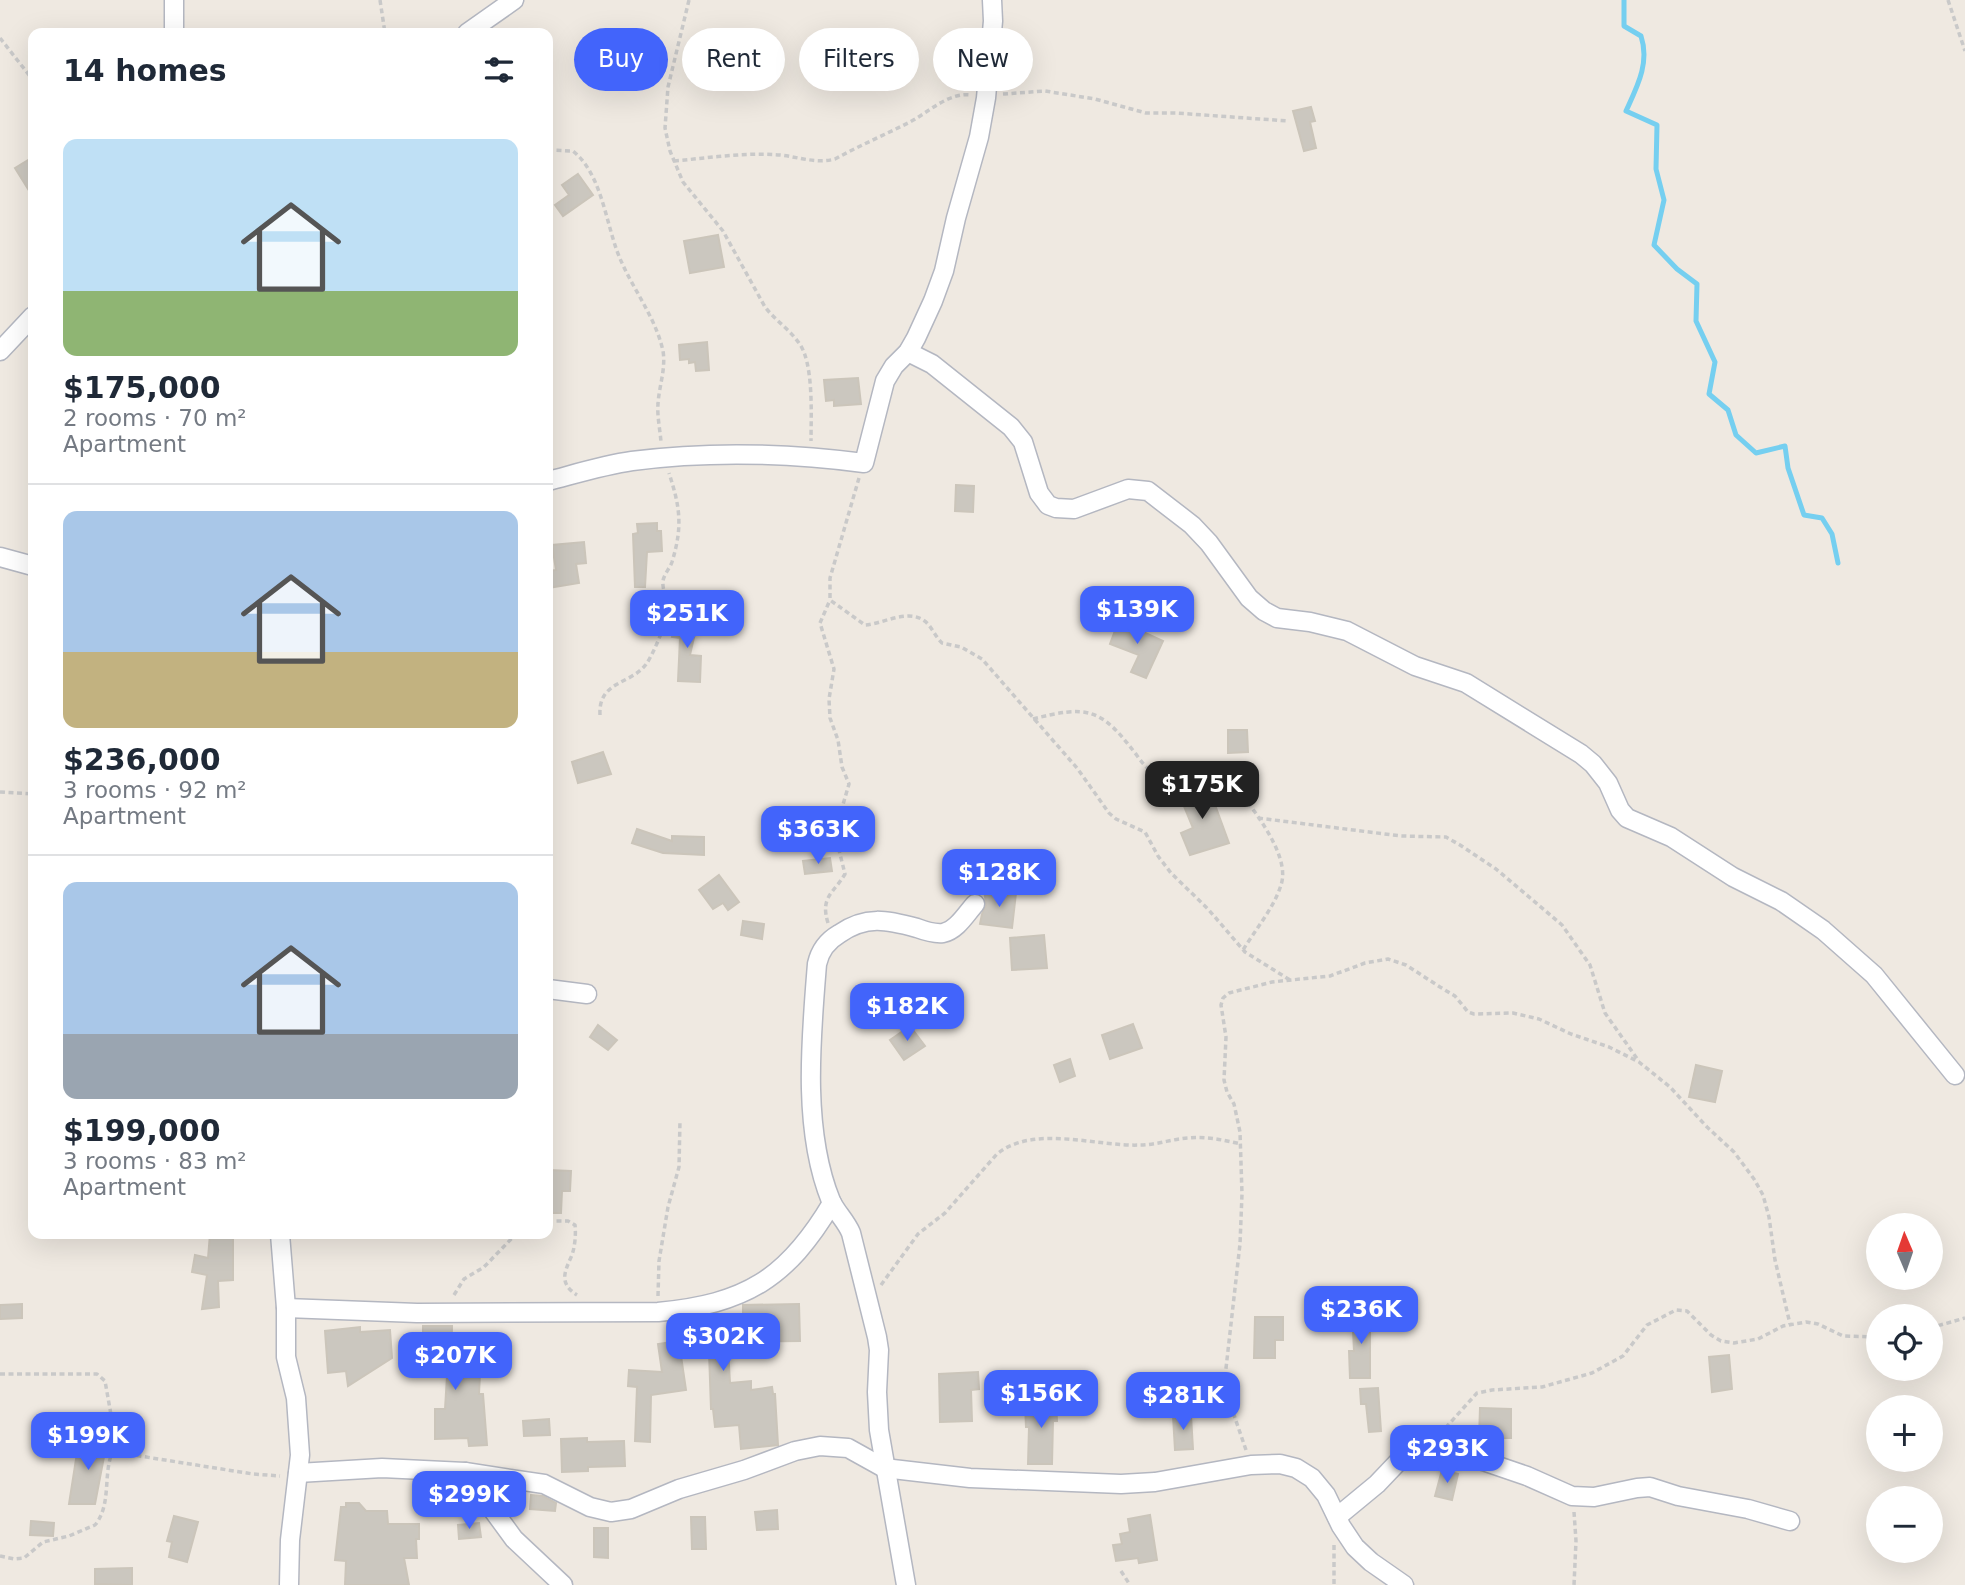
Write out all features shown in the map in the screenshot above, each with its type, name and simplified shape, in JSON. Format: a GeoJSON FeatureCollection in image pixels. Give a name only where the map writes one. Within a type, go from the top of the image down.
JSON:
{"type":"FeatureCollection","features":[{"type":"Feature","properties":{"kind":"street"},"geometry":{"type":"LineString","coordinates":[[174,0],[174,28]]}},
{"type":"Feature","properties":{"kind":"street"},"geometry":{"type":"LineString","coordinates":[[474,28],[514,0]]}},
{"type":"Feature","properties":{"kind":"street"},"geometry":{"type":"LineString","coordinates":[[553,480],[629,462],[663,458],[760,454],[811,456],[864,463],[885,381],[908,352],[933,301],[944,271],[979,137],[986,98],[993,21],[992,0]]}},
{"type":"Feature","properties":{"kind":"street"},"geometry":{"type":"LineString","coordinates":[[0,351],[28,321]]}},
{"type":"Feature","properties":{"kind":"street"},"geometry":{"type":"LineString","coordinates":[[908,352],[932,365],[1011,427],[1023,442],[1038,493],[1048,505],[1074,509],[1128,489],[1148,491],[1192,525],[1214,549],[1249,598],[1264,611],[1277,618],[1348,631],[1415,666],[1466,683],[1581,754],[1594,764],[1608,783],[1620,810],[1627,818],[1671,837],[1733,877],[1782,901],[1844,948],[1889,992],[1899,1008],[1955,1075]]}},
{"type":"Feature","properties":{"kind":"street"},"geometry":{"type":"LineString","coordinates":[[0,557],[28,565]]}},
{"type":"Feature","properties":{"kind":"street"},"geometry":{"type":"LineString","coordinates":[[906,1585],[884,1468],[877,1392],[879,1350],[851,1233],[846,1221],[832,1203],[817,1143],[811,1104],[817,964],[822,950],[833,937],[846,929],[868,921],[880,920],[931,932],[946,932],[955,927],[975,904]]}},
{"type":"Feature","properties":{"kind":"street"},"geometry":{"type":"LineString","coordinates":[[553,990],[587,995]]}},
{"type":"Feature","properties":{"kind":"street"},"geometry":{"type":"LineString","coordinates":[[286,1308],[417,1313],[658,1312],[694,1309],[722,1302],[779,1272],[809,1239],[832,1203]]}},
{"type":"Feature","properties":{"kind":"street"},"geometry":{"type":"LineString","coordinates":[[280,1239],[286,1308],[286,1357],[296,1398],[300,1455],[290,1540],[289,1585]]}},
{"type":"Feature","properties":{"kind":"street"},"geometry":{"type":"LineString","coordinates":[[298,1473],[382,1468],[465,1472],[544,1485],[590,1507],[611,1511],[631,1509],[679,1489],[809,1448],[833,1446],[848,1448],[884,1468],[970,1478],[1121,1484],[1155,1482],[1251,1465],[1280,1464],[1304,1472],[1326,1495],[1355,1547],[1404,1585]]}},
{"type":"Feature","properties":{"kind":"street"},"geometry":{"type":"LineString","coordinates":[[1336,1517],[1377,1484],[1397,1463],[1412,1453],[1429,1450],[1454,1453],[1486,1462],[1572,1496],[1594,1497],[1650,1488],[1678,1496],[1748,1508],[1790,1521]]}},
{"type":"Feature","properties":{"kind":"street"},"geometry":{"type":"LineString","coordinates":[[465,1472],[514,1539],[563,1585]]}},
{"type":"Feature","properties":{"kind":"path"},"geometry":{"type":"LineString","coordinates":[[380,0],[384,28]]}},
{"type":"Feature","properties":{"kind":"path"},"geometry":{"type":"LineString","coordinates":[[690,0],[682,23],[666,106],[665,128],[683,182],[723,231],[765,307],[799,343],[805,354],[811,419],[811,456]]}},
{"type":"Feature","properties":{"kind":"path"},"geometry":{"type":"LineString","coordinates":[[1948,0],[1965,51]]}},
{"type":"Feature","properties":{"kind":"path"},"geometry":{"type":"LineString","coordinates":[[0,38],[28,74]]}},
{"type":"Feature","properties":{"kind":"path"},"geometry":{"type":"LineString","coordinates":[[674,161],[748,154],[780,155],[824,162],[910,122],[958,95],[986,98],[1045,92],[1095,99],[1146,113],[1288,121]]}},
{"type":"Feature","properties":{"kind":"path"},"geometry":{"type":"LineString","coordinates":[[553,150],[573,151],[582,160],[600,197],[622,264],[658,334],[664,358],[657,407],[663,458],[680,514],[673,559],[663,584],[667,614],[643,668],[616,684],[603,696],[600,715]]}},
{"type":"Feature","properties":{"kind":"path"},"geometry":{"type":"LineString","coordinates":[[833,937],[824,911],[825,903],[845,874],[836,838],[837,825],[849,787],[830,718],[829,699],[834,669],[820,623],[830,600],[828,586],[832,568],[864,463]]}},
{"type":"Feature","properties":{"kind":"path"},"geometry":{"type":"LineString","coordinates":[[830,600],[865,625],[903,617],[922,619],[940,641],[969,650],[982,659],[1077,768],[1109,813],[1145,832],[1157,856],[1220,922],[1242,950],[1291,981]]}},
{"type":"Feature","properties":{"kind":"path"},"geometry":{"type":"LineString","coordinates":[[1033,719],[1066,710],[1093,713],[1128,744],[1146,768],[1157,774],[1176,776],[1198,772],[1223,772],[1228,776],[1258,818],[1279,854],[1282,883],[1242,950]]}},
{"type":"Feature","properties":{"kind":"path"},"geometry":{"type":"LineString","coordinates":[[0,792],[28,794]]}},
{"type":"Feature","properties":{"kind":"path"},"geometry":{"type":"LineString","coordinates":[[1258,818],[1401,836],[1433,835],[1446,837],[1460,845],[1496,869],[1562,925],[1590,965],[1605,1013],[1639,1062]]}},
{"type":"Feature","properties":{"kind":"path"},"geometry":{"type":"LineString","coordinates":[[1251,1465],[1224,1386],[1240,1244],[1241,1144],[1234,1104],[1225,1086],[1226,1037],[1222,1002],[1228,993],[1272,982],[1330,976],[1377,960],[1396,961],[1455,996],[1468,1012],[1527,1016],[1609,1047],[1639,1062],[1670,1087],[1734,1152],[1754,1179],[1767,1208],[1776,1268],[1790,1324]]}},
{"type":"Feature","properties":{"kind":"path"},"geometry":{"type":"LineString","coordinates":[[658,1312],[659,1261],[668,1207],[679,1167],[680,1120]]}},
{"type":"Feature","properties":{"kind":"path"},"geometry":{"type":"LineString","coordinates":[[868,1304],[892,1266],[918,1234],[945,1213],[997,1154],[1006,1148],[1024,1142],[1067,1139],[1101,1144],[1141,1145],[1189,1138],[1212,1138],[1241,1144]]}},
{"type":"Feature","properties":{"kind":"path"},"geometry":{"type":"LineString","coordinates":[[553,1221],[568,1221],[575,1225],[573,1254],[566,1265],[563,1278],[568,1288],[584,1299]]}},
{"type":"Feature","properties":{"kind":"path"},"geometry":{"type":"LineString","coordinates":[[451,1298],[464,1279],[484,1266],[511,1239]]}},
{"type":"Feature","properties":{"kind":"path"},"geometry":{"type":"LineString","coordinates":[[1429,1450],[1443,1430],[1477,1393],[1542,1387],[1592,1373],[1623,1356],[1647,1325],[1676,1310],[1687,1311],[1711,1335],[1721,1341],[1734,1343],[1758,1339],[1790,1324],[1806,1322],[1818,1324],[1843,1336],[1866,1337]]}},
{"type":"Feature","properties":{"kind":"path"},"geometry":{"type":"LineString","coordinates":[[1943,1324],[1965,1318]]}},
{"type":"Feature","properties":{"kind":"path"},"geometry":{"type":"LineString","coordinates":[[0,1374],[100,1376],[105,1381],[117,1444],[127,1454],[136,1457],[253,1474],[275,1476],[298,1473]]}},
{"type":"Feature","properties":{"kind":"path"},"geometry":{"type":"LineString","coordinates":[[0,1556],[21,1559],[43,1542],[69,1536],[95,1525],[105,1503],[110,1459],[117,1444]]}},
{"type":"Feature","properties":{"kind":"path"},"geometry":{"type":"LineString","coordinates":[[1572,1496],[1576,1541],[1574,1585]]}},
{"type":"Feature","properties":{"kind":"path"},"geometry":{"type":"LineString","coordinates":[[1334,1585],[1332,1559],[1336,1517]]}},
{"type":"Feature","properties":{"kind":"path"},"geometry":{"type":"LineString","coordinates":[[1121,1571],[1130,1585]]}},
{"type":"Feature","properties":{"kind":"building"},"geometry":{"type":"Polygon","coordinates":[[[1311,107],[1315,121],[1310,122],[1316,148],[1304,151],[1293,111],[1311,107]]]}},
{"type":"Feature","properties":{"kind":"building"},"geometry":{"type":"Polygon","coordinates":[[[28,160],[28,189],[15,168],[28,160]]]}},
{"type":"Feature","properties":{"kind":"building"},"geometry":{"type":"Polygon","coordinates":[[[578,174],[593,195],[563,216],[555,205],[569,195],[562,185],[578,174]]]}},
{"type":"Feature","properties":{"kind":"building"},"geometry":{"type":"Polygon","coordinates":[[[718,235],[724,267],[690,273],[684,241],[718,235]]]}},
{"type":"Feature","properties":{"kind":"building"},"geometry":{"type":"Polygon","coordinates":[[[707,342],[709,370],[696,371],[695,362],[689,363],[689,359],[680,360],[679,345],[707,342]]]}},
{"type":"Feature","properties":{"kind":"building"},"geometry":{"type":"Polygon","coordinates":[[[858,378],[861,404],[834,406],[834,400],[826,401],[824,380],[858,378]]]}},
{"type":"Feature","properties":{"kind":"building"},"geometry":{"type":"Polygon","coordinates":[[[956,485],[974,486],[973,512],[955,511],[956,485]]]}},
{"type":"Feature","properties":{"kind":"building"},"geometry":{"type":"Polygon","coordinates":[[[657,523],[657,531],[661,531],[662,551],[647,552],[645,587],[635,587],[633,534],[638,533],[637,524],[657,523]]]}},
{"type":"Feature","properties":{"kind":"building"},"geometry":{"type":"Polygon","coordinates":[[[584,542],[586,563],[576,564],[579,583],[553,587],[553,570],[556,570],[553,545],[584,542]]]}},
{"type":"Feature","properties":{"kind":"building"},"geometry":{"type":"Polygon","coordinates":[[[677,615],[698,620],[690,655],[701,656],[700,682],[678,681],[680,638],[672,637],[677,615]]]}},
{"type":"Feature","properties":{"kind":"building"},"geometry":{"type":"Polygon","coordinates":[[[1119,620],[1142,628],[1141,631],[1163,641],[1146,678],[1131,672],[1139,655],[1110,644],[1119,620]]]}},
{"type":"Feature","properties":{"kind":"building"},"geometry":{"type":"Polygon","coordinates":[[[1228,730],[1247,730],[1248,752],[1228,753],[1228,730]]]}},
{"type":"Feature","properties":{"kind":"building"},"geometry":{"type":"Polygon","coordinates":[[[603,752],[611,774],[578,783],[572,762],[603,752]]]}},
{"type":"Feature","properties":{"kind":"building"},"geometry":{"type":"Polygon","coordinates":[[[1207,783],[1229,843],[1190,855],[1181,833],[1193,828],[1179,794],[1207,783]]]}},
{"type":"Feature","properties":{"kind":"building"},"geometry":{"type":"Polygon","coordinates":[[[637,829],[672,841],[672,836],[704,837],[704,855],[663,853],[632,843],[637,829]]]}},
{"type":"Feature","properties":{"kind":"building"},"geometry":{"type":"Polygon","coordinates":[[[830,858],[832,871],[805,874],[803,861],[830,858]]]}},
{"type":"Feature","properties":{"kind":"building"},"geometry":{"type":"Polygon","coordinates":[[[719,875],[739,902],[728,910],[723,903],[713,909],[699,890],[719,875]]]}},
{"type":"Feature","properties":{"kind":"building"},"geometry":{"type":"Polygon","coordinates":[[[984,889],[1016,893],[1012,928],[980,924],[986,905],[984,889]]]}},
{"type":"Feature","properties":{"kind":"building"},"geometry":{"type":"Polygon","coordinates":[[[743,921],[764,924],[762,939],[741,935],[743,921]]]}},
{"type":"Feature","properties":{"kind":"building"},"geometry":{"type":"Polygon","coordinates":[[[1044,935],[1047,968],[1012,970],[1010,938],[1044,935]]]}},
{"type":"Feature","properties":{"kind":"building"},"geometry":{"type":"Polygon","coordinates":[[[1133,1024],[1142,1048],[1110,1059],[1102,1035],[1133,1024]]]}},
{"type":"Feature","properties":{"kind":"building"},"geometry":{"type":"Polygon","coordinates":[[[598,1025],[617,1040],[608,1050],[590,1037],[598,1025]]]}},
{"type":"Feature","properties":{"kind":"building"},"geometry":{"type":"Polygon","coordinates":[[[910,1026],[925,1046],[904,1060],[890,1040],[910,1026]]]}},
{"type":"Feature","properties":{"kind":"building"},"geometry":{"type":"Polygon","coordinates":[[[1070,1059],[1075,1076],[1060,1082],[1054,1065],[1070,1059]]]}},
{"type":"Feature","properties":{"kind":"building"},"geometry":{"type":"Polygon","coordinates":[[[1696,1065],[1722,1071],[1715,1102],[1689,1097],[1696,1065]]]}},
{"type":"Feature","properties":{"kind":"building"},"geometry":{"type":"Polygon","coordinates":[[[553,1170],[571,1171],[570,1191],[562,1191],[561,1213],[553,1213],[553,1170]]]}},
{"type":"Feature","properties":{"kind":"building"},"geometry":{"type":"Polygon","coordinates":[[[210,1239],[233,1239],[233,1280],[218,1281],[219,1307],[202,1309],[207,1275],[192,1272],[195,1255],[208,1258],[210,1239]]]}},
{"type":"Feature","properties":{"kind":"building"},"geometry":{"type":"Polygon","coordinates":[[[22,1304],[22,1318],[0,1319],[0,1305],[22,1304]]]}},
{"type":"Feature","properties":{"kind":"building"},"geometry":{"type":"Polygon","coordinates":[[[799,1304],[800,1341],[738,1342],[739,1346],[728,1347],[730,1383],[751,1381],[751,1390],[772,1387],[775,1394],[778,1445],[741,1449],[739,1425],[715,1427],[711,1409],[709,1352],[681,1356],[686,1390],[651,1395],[650,1442],[635,1441],[637,1387],[628,1386],[629,1370],[662,1372],[658,1344],[710,1336],[708,1320],[743,1314],[743,1305],[799,1304]]]}},
{"type":"Feature","properties":{"kind":"building"},"geometry":{"type":"Polygon","coordinates":[[[1352,1310],[1370,1311],[1370,1378],[1350,1378],[1349,1351],[1354,1351],[1352,1310]]]}},
{"type":"Feature","properties":{"kind":"building"},"geometry":{"type":"Polygon","coordinates":[[[1255,1317],[1283,1317],[1283,1340],[1275,1340],[1275,1358],[1254,1358],[1255,1317]]]}},
{"type":"Feature","properties":{"kind":"building"},"geometry":{"type":"Polygon","coordinates":[[[423,1326],[452,1326],[451,1374],[480,1374],[479,1394],[483,1394],[487,1445],[469,1446],[468,1438],[435,1439],[435,1409],[445,1409],[447,1376],[423,1360],[423,1326]]]}},
{"type":"Feature","properties":{"kind":"building"},"geometry":{"type":"Polygon","coordinates":[[[360,1327],[360,1332],[390,1330],[392,1358],[348,1386],[346,1371],[328,1373],[325,1331],[360,1327]]]}},
{"type":"Feature","properties":{"kind":"building"},"geometry":{"type":"Polygon","coordinates":[[[1729,1355],[1732,1389],[1712,1392],[1709,1357],[1729,1355]]]}},
{"type":"Feature","properties":{"kind":"building"},"geometry":{"type":"Polygon","coordinates":[[[978,1372],[979,1389],[971,1390],[972,1421],[940,1422],[939,1374],[978,1372]]]}},
{"type":"Feature","properties":{"kind":"building"},"geometry":{"type":"Polygon","coordinates":[[[1378,1388],[1381,1431],[1369,1432],[1366,1404],[1361,1404],[1360,1389],[1378,1388]]]}},
{"type":"Feature","properties":{"kind":"building"},"geometry":{"type":"Polygon","coordinates":[[[1056,1399],[1057,1421],[1053,1421],[1052,1464],[1028,1464],[1029,1427],[1026,1427],[1025,1405],[1031,1404],[1031,1400],[1056,1399]]]}},
{"type":"Feature","properties":{"kind":"building"},"geometry":{"type":"Polygon","coordinates":[[[1480,1408],[1511,1409],[1511,1438],[1479,1438],[1480,1408]]]}},
{"type":"Feature","properties":{"kind":"building"},"geometry":{"type":"Polygon","coordinates":[[[1191,1415],[1193,1449],[1175,1450],[1173,1416],[1191,1415]]]}},
{"type":"Feature","properties":{"kind":"building"},"geometry":{"type":"Polygon","coordinates":[[[549,1419],[550,1435],[524,1436],[523,1421],[549,1419]]]}},
{"type":"Feature","properties":{"kind":"building"},"geometry":{"type":"Polygon","coordinates":[[[587,1438],[587,1442],[624,1441],[625,1466],[588,1467],[588,1471],[562,1472],[561,1439],[587,1438]]]}},
{"type":"Feature","properties":{"kind":"building"},"geometry":{"type":"Polygon","coordinates":[[[79,1440],[107,1441],[95,1504],[69,1504],[79,1440]]]}},
{"type":"Feature","properties":{"kind":"building"},"geometry":{"type":"Polygon","coordinates":[[[1442,1470],[1458,1474],[1452,1500],[1435,1496],[1442,1470]]]}},
{"type":"Feature","properties":{"kind":"building"},"geometry":{"type":"Polygon","coordinates":[[[531,1495],[543,1496],[556,1503],[555,1511],[530,1509],[531,1495]]]}},
{"type":"Feature","properties":{"kind":"building"},"geometry":{"type":"Polygon","coordinates":[[[346,1503],[359,1503],[366,1511],[387,1511],[388,1524],[419,1524],[419,1539],[416,1539],[417,1558],[404,1558],[409,1585],[345,1585],[346,1561],[335,1560],[341,1507],[346,1507],[346,1503]]]}},
{"type":"Feature","properties":{"kind":"building"},"geometry":{"type":"Polygon","coordinates":[[[777,1510],[778,1529],[757,1530],[755,1512],[777,1510]]]}},
{"type":"Feature","properties":{"kind":"building"},"geometry":{"type":"Polygon","coordinates":[[[1150,1515],[1157,1560],[1139,1563],[1138,1558],[1116,1561],[1113,1545],[1122,1544],[1120,1534],[1130,1532],[1128,1519],[1150,1515]]]}},
{"type":"Feature","properties":{"kind":"building"},"geometry":{"type":"Polygon","coordinates":[[[174,1516],[198,1522],[187,1562],[169,1557],[172,1542],[167,1541],[174,1516]]]}},
{"type":"Feature","properties":{"kind":"building"},"geometry":{"type":"Polygon","coordinates":[[[691,1517],[705,1517],[706,1549],[692,1549],[691,1517]]]}},
{"type":"Feature","properties":{"kind":"building"},"geometry":{"type":"Polygon","coordinates":[[[31,1521],[54,1523],[53,1536],[30,1535],[31,1521]]]}},
{"type":"Feature","properties":{"kind":"building"},"geometry":{"type":"Polygon","coordinates":[[[479,1523],[481,1537],[459,1539],[458,1525],[479,1523]]]}},
{"type":"Feature","properties":{"kind":"building"},"geometry":{"type":"Polygon","coordinates":[[[594,1528],[608,1528],[608,1558],[594,1557],[594,1528]]]}},
{"type":"Feature","properties":{"kind":"building"},"geometry":{"type":"Polygon","coordinates":[[[132,1568],[132,1585],[95,1584],[95,1569],[132,1568]]]}},
{"type":"Feature","properties":{"kind":"waterway"},"geometry":{"type":"LineString","coordinates":[[1624,0],[1624,26],[1641,36],[1644,56],[1641,75],[1626,111],[1657,125],[1656,169],[1664,200],[1654,245],[1677,269],[1697,284],[1696,321],[1715,362],[1709,394],[1728,410],[1736,435],[1756,453],[1785,446],[1788,468],[1804,515],[1822,518],[1832,534],[1838,563]]}}]}
